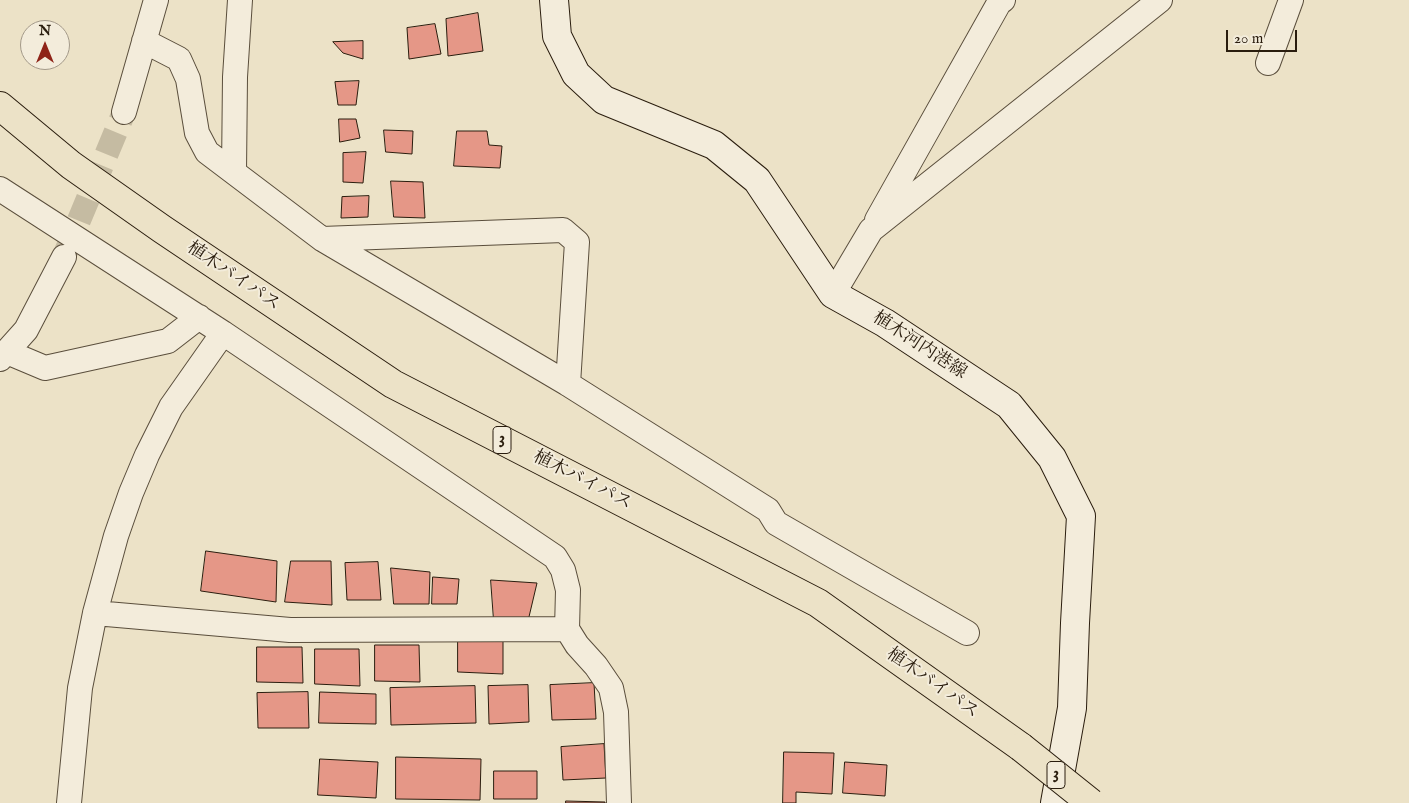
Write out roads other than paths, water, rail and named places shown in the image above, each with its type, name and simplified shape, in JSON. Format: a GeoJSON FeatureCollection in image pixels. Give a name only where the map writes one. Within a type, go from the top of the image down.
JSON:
{"type":"FeatureCollection","features":[{"type":"Feature","properties":{"kind":"highway","name":"植木バイパス"},"geometry":{"type":"LineString","coordinates":[[0,106],[71,165],[162,229],[393,384],[818,603],[1021,746],[1091,803]]}},
{"type":"Feature","properties":{"kind":"main road","name":"植木河内港線"},"geometry":{"type":"LineString","coordinates":[[554,0],[557,36],[576,74],[604,100],[714,145],[757,180],[833,294],[885,323],[1009,405],[1052,458],[1081,516],[1072,708],[1055,803]]}},
{"type":"Feature","properties":{"kind":"street"},"geometry":{"type":"LineString","coordinates":[[124,112],[156,0]]}},
{"type":"Feature","properties":{"kind":"street"},"geometry":{"type":"LineString","coordinates":[[234,171],[235,77],[240,0]]}},
{"type":"Feature","properties":{"kind":"street"},"geometry":{"type":"LineString","coordinates":[[871,230],[1160,0]]}},
{"type":"Feature","properties":{"kind":"street"},"geometry":{"type":"LineString","coordinates":[[1268,63],[1291,0]]}},
{"type":"Feature","properties":{"kind":"street"},"geometry":{"type":"LineString","coordinates":[[833,294],[871,230],[999,1]]}},
{"type":"Feature","properties":{"kind":"street"},"geometry":{"type":"LineString","coordinates":[[144,41],[180,59],[188,78],[198,133],[207,152],[322,239],[568,384],[768,510],[776,523],[967,633]]}},
{"type":"Feature","properties":{"kind":"street"},"geometry":{"type":"LineString","coordinates":[[0,189],[224,333],[555,557],[563,570],[568,590],[567,629],[577,646],[596,666],[611,688],[616,712],[619,803]]}},
{"type":"Feature","properties":{"kind":"street"},"geometry":{"type":"LineString","coordinates":[[322,239],[562,230],[577,242],[568,384]]}},
{"type":"Feature","properties":{"kind":"street"},"geometry":{"type":"LineString","coordinates":[[64,257],[26,330],[3,355],[44,368],[168,341],[199,317]]}},
{"type":"Feature","properties":{"kind":"street"},"geometry":{"type":"LineString","coordinates":[[69,803],[80,688],[95,613],[116,536],[130,494],[171,407],[224,333]]}},
{"type":"Feature","properties":{"kind":"street"},"geometry":{"type":"LineString","coordinates":[[95,613],[290,630],[567,629]]}},
{"type":"Feature","properties":{"kind":"tunnel"},"geometry":{"type":"LineString","coordinates":[[65,254],[124,112]]}}]}
